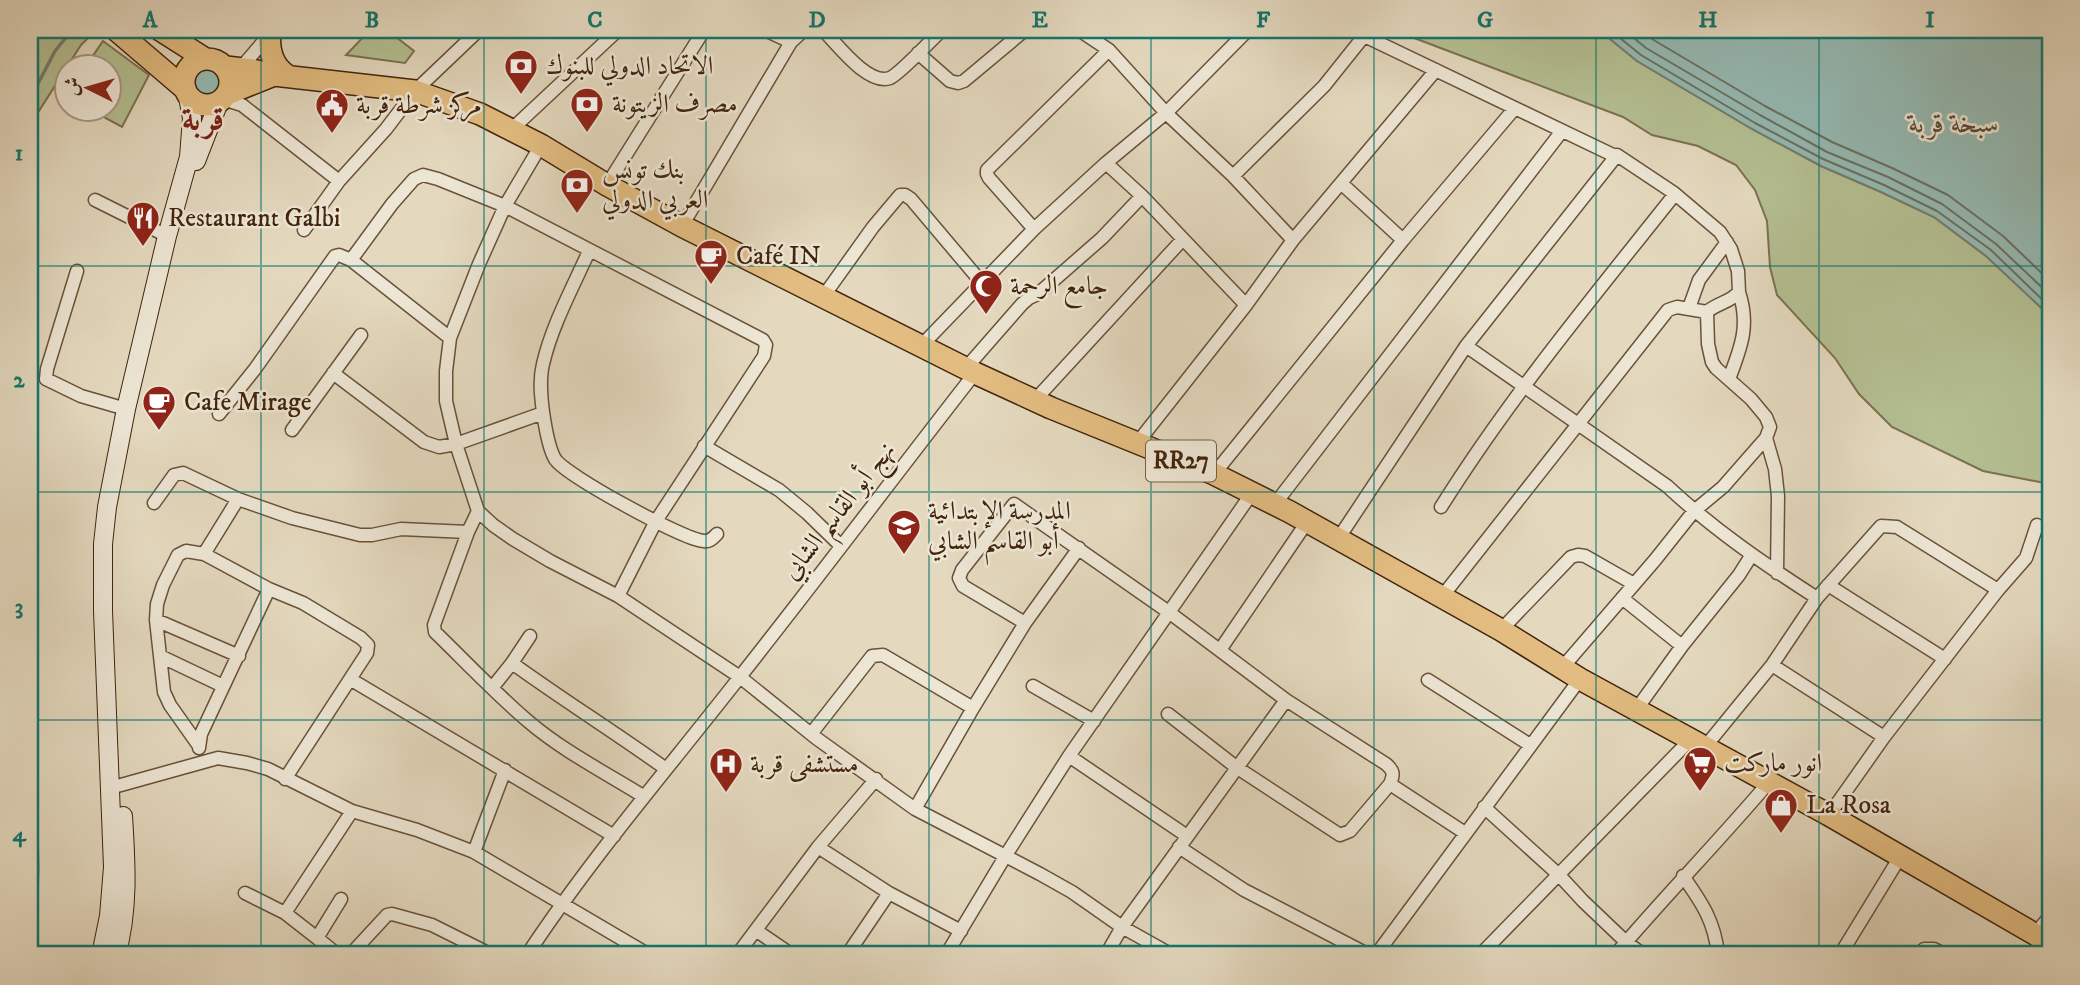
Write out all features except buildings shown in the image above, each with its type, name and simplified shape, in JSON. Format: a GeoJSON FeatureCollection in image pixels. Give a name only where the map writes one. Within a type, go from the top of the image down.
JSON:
{"type":"FeatureCollection","features":[{"type":"Feature","properties":{"kind":"highway"},"geometry":{"type":"LineString","coordinates":[[116,30],[134,43],[192,99],[201,104],[210,105],[223,98],[233,68]]}},
{"type":"Feature","properties":{"kind":"highway","name":"RR27"},"geometry":{"type":"LineString","coordinates":[[160,30],[204,58],[214,59],[233,68],[415,91],[480,114],[541,145],[682,226],[970,370],[1035,400],[1214,474],[1275,504],[1501,630],[1636,710],[1829,815],[2043,939]]}},
{"type":"Feature","properties":{"kind":"highway"},"geometry":{"type":"LineString","coordinates":[[272,32],[271,51],[281,76]]}},
{"type":"Feature","properties":{"kind":"highway"},"geometry":{"type":"LineString","coordinates":[[186,91],[185,75],[189,67],[204,58]]}},
{"type":"Feature","properties":{"kind":"highway","name":"RR27"},"geometry":{"type":"LineString","coordinates":[[223,98],[281,76]]}},
{"type":"Feature","properties":{"kind":"main road"},"geometry":{"type":"LineString","coordinates":[[116,955],[126,867],[116,787],[103,611],[103,544],[107,507],[126,409],[167,236],[189,157],[192,118],[186,91]]}},
{"type":"Feature","properties":{"kind":"main road"},"geometry":{"type":"LineString","coordinates":[[101,955],[109,916],[116,787],[110,546],[114,508],[138,393],[182,211],[200,148],[223,98]]}},
{"type":"Feature","properties":{"kind":"street"},"geometry":{"type":"LineString","coordinates":[[304,229],[339,181],[386,129],[415,91],[478,30]]}},
{"type":"Feature","properties":{"kind":"street"},"geometry":{"type":"LineString","coordinates":[[511,130],[618,30]]}},
{"type":"Feature","properties":{"kind":"street"},"geometry":{"type":"LineString","coordinates":[[607,185],[704,30]]}},
{"type":"Feature","properties":{"kind":"street"},"geometry":{"type":"LineString","coordinates":[[765,30],[791,42]]}},
{"type":"Feature","properties":{"kind":"street"},"geometry":{"type":"LineString","coordinates":[[682,226],[791,42],[804,30]]}},
{"type":"Feature","properties":{"kind":"street"},"geometry":{"type":"LineString","coordinates":[[822,30],[863,71],[871,77],[881,79],[890,78],[942,30]]}},
{"type":"Feature","properties":{"kind":"street"},"geometry":{"type":"LineString","coordinates":[[918,53],[954,84],[964,81],[1025,30]]}},
{"type":"Feature","properties":{"kind":"street"},"geometry":{"type":"LineString","coordinates":[[1079,30],[1110,50],[1166,113],[1233,176],[1293,240]]}},
{"type":"Feature","properties":{"kind":"street"},"geometry":{"type":"LineString","coordinates":[[922,346],[1034,229],[1166,113],[1248,30]]}},
{"type":"Feature","properties":{"kind":"street"},"geometry":{"type":"LineString","coordinates":[[233,68],[272,32]]}},
{"type":"Feature","properties":{"kind":"street"},"geometry":{"type":"LineString","coordinates":[[1233,176],[1324,86],[1358,33],[1617,155],[1675,194],[1720,232],[1727,242],[1738,271],[1744,316],[1744,335],[1729,379]]}},
{"type":"Feature","properties":{"kind":"street"},"geometry":{"type":"LineString","coordinates":[[1034,229],[989,178],[987,170],[1110,50]]}},
{"type":"Feature","properties":{"kind":"street"},"geometry":{"type":"LineString","coordinates":[[1138,442],[1246,305],[1293,240],[1436,70]]}},
{"type":"Feature","properties":{"kind":"street"},"geometry":{"type":"LineString","coordinates":[[223,98],[242,105],[339,181]]}},
{"type":"Feature","properties":{"kind":"street"},"geometry":{"type":"LineString","coordinates":[[1214,474],[1402,240],[1515,108]]}},
{"type":"Feature","properties":{"kind":"street"},"geometry":{"type":"LineString","coordinates":[[1275,504],[1562,131]]}},
{"type":"Feature","properties":{"kind":"street"},"geometry":{"type":"LineString","coordinates":[[541,145],[505,206],[450,338],[446,401],[456,444],[478,511],[541,556],[618,596],[740,677],[811,734],[915,809],[1072,892],[1122,927],[1172,955]]}},
{"type":"Feature","properties":{"kind":"street"},"geometry":{"type":"LineString","coordinates":[[1338,539],[1466,346],[1617,155]]}},
{"type":"Feature","properties":{"kind":"street"},"geometry":{"type":"LineString","coordinates":[[1107,163],[1142,195],[1246,305]]}},
{"type":"Feature","properties":{"kind":"street"},"geometry":{"type":"LineString","coordinates":[[351,260],[392,204],[414,179],[423,175],[505,206],[763,340],[766,345],[764,356],[656,521],[618,596]]}},
{"type":"Feature","properties":{"kind":"street"},"geometry":{"type":"LineString","coordinates":[[1341,183],[1402,240]]}},
{"type":"Feature","properties":{"kind":"street"},"geometry":{"type":"LineString","coordinates":[[1441,507],[1475,452],[1525,385],[1675,194]]}},
{"type":"Feature","properties":{"kind":"street"},"geometry":{"type":"LineString","coordinates":[[823,297],[873,227],[900,195],[911,199],[982,283]]}},
{"type":"Feature","properties":{"kind":"street","name":"نهج أبو القاسم الشابي"},"geometry":{"type":"LineString","coordinates":[[527,955],[562,903],[643,796],[740,677],[841,546],[970,370],[1022,304],[1038,294],[1102,238],[1142,195]]}},
{"type":"Feature","properties":{"kind":"street"},"geometry":{"type":"LineString","coordinates":[[95,200],[167,236]]}},
{"type":"Feature","properties":{"kind":"street"},"geometry":{"type":"LineString","coordinates":[[1035,400],[1183,239]]}},
{"type":"Feature","properties":{"kind":"street"},"geometry":{"type":"LineString","coordinates":[[1689,308],[1699,280],[1727,242]]}},
{"type":"Feature","properties":{"kind":"street"},"geometry":{"type":"LineString","coordinates":[[589,251],[542,366],[543,413],[555,458],[583,482],[656,521],[704,541],[712,540],[717,534]]}},
{"type":"Feature","properties":{"kind":"street"},"geometry":{"type":"LineString","coordinates":[[219,414],[255,369],[335,256],[351,260],[450,338]]}},
{"type":"Feature","properties":{"kind":"street"},"geometry":{"type":"LineString","coordinates":[[77,271],[46,379],[81,396],[126,409]]}},
{"type":"Feature","properties":{"kind":"street"},"geometry":{"type":"LineString","coordinates":[[1441,598],[1668,310],[1676,307],[1707,312],[1735,297],[1739,292]]}},
{"type":"Feature","properties":{"kind":"street"},"geometry":{"type":"LineString","coordinates":[[1376,955],[1531,745],[1571,673],[1622,598],[1694,511],[1723,487],[1766,438],[1770,427],[1766,417],[1712,362],[1707,312]]}},
{"type":"Feature","properties":{"kind":"street"},"geometry":{"type":"LineString","coordinates":[[292,430],[361,335]]}},
{"type":"Feature","properties":{"kind":"street"},"geometry":{"type":"LineString","coordinates":[[1466,346],[1667,486],[1751,556],[1817,598]]}},
{"type":"Feature","properties":{"kind":"street"},"geometry":{"type":"LineString","coordinates":[[333,373],[424,442],[439,447],[456,444],[543,413]]}},
{"type":"Feature","properties":{"kind":"street"},"geometry":{"type":"LineString","coordinates":[[1766,438],[1775,469],[1778,496],[1777,573]]}},
{"type":"Feature","properties":{"kind":"street"},"geometry":{"type":"LineString","coordinates":[[704,446],[779,490],[841,546]]}},
{"type":"Feature","properties":{"kind":"street"},"geometry":{"type":"LineString","coordinates":[[154,503],[174,475],[179,473],[238,499],[305,521],[360,535],[401,529],[468,532]]}},
{"type":"Feature","properties":{"kind":"street"},"geometry":{"type":"LineString","coordinates":[[946,955],[1069,756],[1252,494]]}},
{"type":"Feature","properties":{"kind":"street"},"geometry":{"type":"LineString","coordinates":[[204,554],[238,499]]}},
{"type":"Feature","properties":{"kind":"street"},"geometry":{"type":"LineString","coordinates":[[1025,622],[963,586],[959,578],[962,570],[1014,504],[1170,613],[1286,700],[1386,764],[1394,773],[1390,784],[1350,831],[1340,835],[1236,767],[1168,714]]}},
{"type":"Feature","properties":{"kind":"street"},"geometry":{"type":"LineString","coordinates":[[478,511],[434,629],[492,688],[548,737],[643,796]]}},
{"type":"Feature","properties":{"kind":"street"},"geometry":{"type":"LineString","coordinates":[[1220,650],[1307,522]]}},
{"type":"Feature","properties":{"kind":"street"},"geometry":{"type":"LineString","coordinates":[[1829,815],[1884,737],[2026,558],[2037,525]]}},
{"type":"Feature","properties":{"kind":"street"},"geometry":{"type":"LineString","coordinates":[[1480,955],[1559,875],[1698,743],[1772,665],[1817,598],[1879,528],[1897,527],[1998,590]]}},
{"type":"Feature","properties":{"kind":"street"},"geometry":{"type":"LineString","coordinates":[[915,809],[1025,622],[1079,548]]}},
{"type":"Feature","properties":{"kind":"street"},"geometry":{"type":"LineString","coordinates":[[199,746],[164,692],[156,620],[157,604],[163,585],[178,555],[186,551],[204,554],[303,604],[361,638],[368,645],[367,653],[285,779]]}},
{"type":"Feature","properties":{"kind":"street"},"geometry":{"type":"LineString","coordinates":[[1501,630],[1570,557],[1585,556],[1634,584]]}},
{"type":"Feature","properties":{"kind":"street"},"geometry":{"type":"LineString","coordinates":[[1636,710],[1751,556]]}},
{"type":"Feature","properties":{"kind":"street"},"geometry":{"type":"LineString","coordinates":[[1828,585],[1945,659]]}},
{"type":"Feature","properties":{"kind":"street"},"geometry":{"type":"LineString","coordinates":[[198,762],[201,734],[269,589]]}},
{"type":"Feature","properties":{"kind":"street"},"geometry":{"type":"LineString","coordinates":[[1622,598],[1682,646]]}},
{"type":"Feature","properties":{"kind":"street"},"geometry":{"type":"LineString","coordinates":[[156,620],[239,656]]}},
{"type":"Feature","properties":{"kind":"street"},"geometry":{"type":"LineString","coordinates":[[492,688],[530,636]]}},
{"type":"Feature","properties":{"kind":"street"},"geometry":{"type":"LineString","coordinates":[[811,734],[872,656],[877,654],[972,708]]}},
{"type":"Feature","properties":{"kind":"street"},"geometry":{"type":"LineString","coordinates":[[160,656],[223,686]]}},
{"type":"Feature","properties":{"kind":"street"},"geometry":{"type":"LineString","coordinates":[[512,663],[666,769]]}},
{"type":"Feature","properties":{"kind":"street"},"geometry":{"type":"LineString","coordinates":[[1772,665],[1884,737]]}},
{"type":"Feature","properties":{"kind":"street"},"geometry":{"type":"LineString","coordinates":[[350,679],[614,836]]}},
{"type":"Feature","properties":{"kind":"street"},"geometry":{"type":"LineString","coordinates":[[1428,680],[1531,745]]}},
{"type":"Feature","properties":{"kind":"street"},"geometry":{"type":"LineString","coordinates":[[1033,686],[1094,721]]}},
{"type":"Feature","properties":{"kind":"street"},"geometry":{"type":"LineString","coordinates":[[1106,955],[1122,927],[1286,700]]}},
{"type":"Feature","properties":{"kind":"street"},"geometry":{"type":"LineString","coordinates":[[1069,756],[1244,890],[1369,955]]}},
{"type":"Feature","properties":{"kind":"street"},"geometry":{"type":"LineString","coordinates":[[116,787],[218,758],[268,769],[352,811],[417,830],[474,852],[649,955]]}},
{"type":"Feature","properties":{"kind":"street"},"geometry":{"type":"LineString","coordinates":[[474,852],[505,770]]}},
{"type":"Feature","properties":{"kind":"street"},"geometry":{"type":"LineString","coordinates":[[737,955],[818,847],[876,779]]}},
{"type":"Feature","properties":{"kind":"street"},"geometry":{"type":"LineString","coordinates":[[1615,955],[1769,782]]}},
{"type":"Feature","properties":{"kind":"street"},"geometry":{"type":"LineString","coordinates":[[1390,784],[1465,833]]}},
{"type":"Feature","properties":{"kind":"street"},"geometry":{"type":"LineString","coordinates":[[1484,807],[1559,875],[1626,942],[1644,955]]}},
{"type":"Feature","properties":{"kind":"street"},"geometry":{"type":"LineString","coordinates":[[285,913],[352,811]]}},
{"type":"Feature","properties":{"kind":"street"},"geometry":{"type":"LineString","coordinates":[[818,847],[889,893],[961,931]]}},
{"type":"Feature","properties":{"kind":"street"},"geometry":{"type":"LineString","coordinates":[[1840,955],[1900,858]]}},
{"type":"Feature","properties":{"kind":"street"},"geometry":{"type":"LineString","coordinates":[[1684,876],[1713,924],[1718,955]]}},
{"type":"Feature","properties":{"kind":"street"},"geometry":{"type":"LineString","coordinates":[[245,893],[285,913],[338,955]]}},
{"type":"Feature","properties":{"kind":"street"},"geometry":{"type":"LineString","coordinates":[[847,955],[889,893]]}},
{"type":"Feature","properties":{"kind":"street"},"geometry":{"type":"LineString","coordinates":[[317,938],[341,899]]}},
{"type":"Feature","properties":{"kind":"street"},"geometry":{"type":"LineString","coordinates":[[350,955],[387,915],[392,914],[432,926],[492,955]]}},
{"type":"Feature","properties":{"kind":"street"},"geometry":{"type":"LineString","coordinates":[[2043,939],[2050,916]]}},
{"type":"Feature","properties":{"kind":"street"},"geometry":{"type":"LineString","coordinates":[[757,930],[792,955]]}},
{"type":"Feature","properties":{"kind":"street"},"geometry":{"type":"LineString","coordinates":[[1919,955],[1929,948],[1946,955]]}},
{"type":"Feature","properties":{"kind":"green space"},"geometry":{"type":"Polygon","coordinates":[[[35,30],[96,30],[77,52],[52,52],[52,90],[30,125],[30,42],[35,30]]]}},
{"type":"Feature","properties":{"kind":"green space"},"geometry":{"type":"Polygon","coordinates":[[[370,30],[387,30],[414,51],[405,63],[346,55],[370,30]]]}},
{"type":"Feature","properties":{"kind":"green space"},"geometry":{"type":"Polygon","coordinates":[[[1393,30],[1599,30],[1637,61],[1752,129],[1821,166],[1934,217],[1986,256],[2050,316],[2050,484],[1983,471],[1892,427],[1859,394],[1835,358],[1777,295],[1770,267],[1767,221],[1755,190],[1736,165],[1698,146],[1652,135],[1623,117],[1393,30]]]}},
{"type":"Feature","properties":{"kind":"green space"},"geometry":{"type":"Polygon","coordinates":[[[103,41],[118,52],[96,52],[103,41]]]}},
{"type":"Feature","properties":{"kind":"green space"},"geometry":{"type":"Polygon","coordinates":[[[122,55],[149,75],[122,127],[113,122],[122,122],[122,55]]]}},
{"type":"Feature","properties":{"kind":"water","name":"سبخة قربة"},"geometry":{"type":"Polygon","coordinates":[[[1599,30],[2050,30],[2050,316],[1986,256],[1934,217],[1821,166],[1752,129],[1637,61],[1599,30]]]}},
{"type":"Feature","properties":{"kind":"water"},"geometry":{"type":"Polygon","coordinates":[[[206,63],[219,68],[224,81],[219,94],[206,99],[193,94],[188,81],[193,68],[206,63]]]}},
{"type":"Feature","properties":{"kind":"water"},"geometry":{"type":"Polygon","coordinates":[[[30,792],[37,830],[39,869],[30,946],[30,792]]]}},
{"type":"Feature","properties":{"kind":"waterway"},"geometry":{"type":"LineString","coordinates":[[30,99],[55,51],[72,30]]}},
{"type":"Feature","properties":{"kind":"place","name":"الاتحاد الدولي للبنوك"},"geometry":{"type":"Point","coordinates":[521,96]}},
{"type":"Feature","properties":{"kind":"place","name":"مصرف الزيتونة"},"geometry":{"type":"Point","coordinates":[587,134]}},
{"type":"Feature","properties":{"kind":"place","name":"مركز شرطة قربة"},"geometry":{"type":"Point","coordinates":[332,135]}},
{"type":"Feature","properties":{"kind":"place","name":"بنك تونس العربي الدولي"},"geometry":{"type":"Point","coordinates":[577,215]}},
{"type":"Feature","properties":{"kind":"place","name":"Restaurant Galbi"},"geometry":{"type":"Point","coordinates":[143,248]}},
{"type":"Feature","properties":{"kind":"place","name":"Café IN"},"geometry":{"type":"Point","coordinates":[711,286]}},
{"type":"Feature","properties":{"kind":"place","name":"جامع الرحمة"},"geometry":{"type":"Point","coordinates":[986,316]}},
{"type":"Feature","properties":{"kind":"place","name":"Cafe Mirage"},"geometry":{"type":"Point","coordinates":[159,432]}},
{"type":"Feature","properties":{"kind":"place","name":"المدرسة الإبتدائية أبو القاسم الشابي"},"geometry":{"type":"Point","coordinates":[904,556]}},
{"type":"Feature","properties":{"kind":"place","name":"انور ماركت"},"geometry":{"type":"Point","coordinates":[1700,793]}},
{"type":"Feature","properties":{"kind":"place","name":"مستشفى قربة"},"geometry":{"type":"Point","coordinates":[726,794]}},
{"type":"Feature","properties":{"kind":"place","name":"La Rosa"},"geometry":{"type":"Point","coordinates":[1781,835]}},
{"type":"Feature","properties":{"kind":"district","name":"قربة"},"geometry":{"type":"Point","coordinates":[203,120]}}]}
